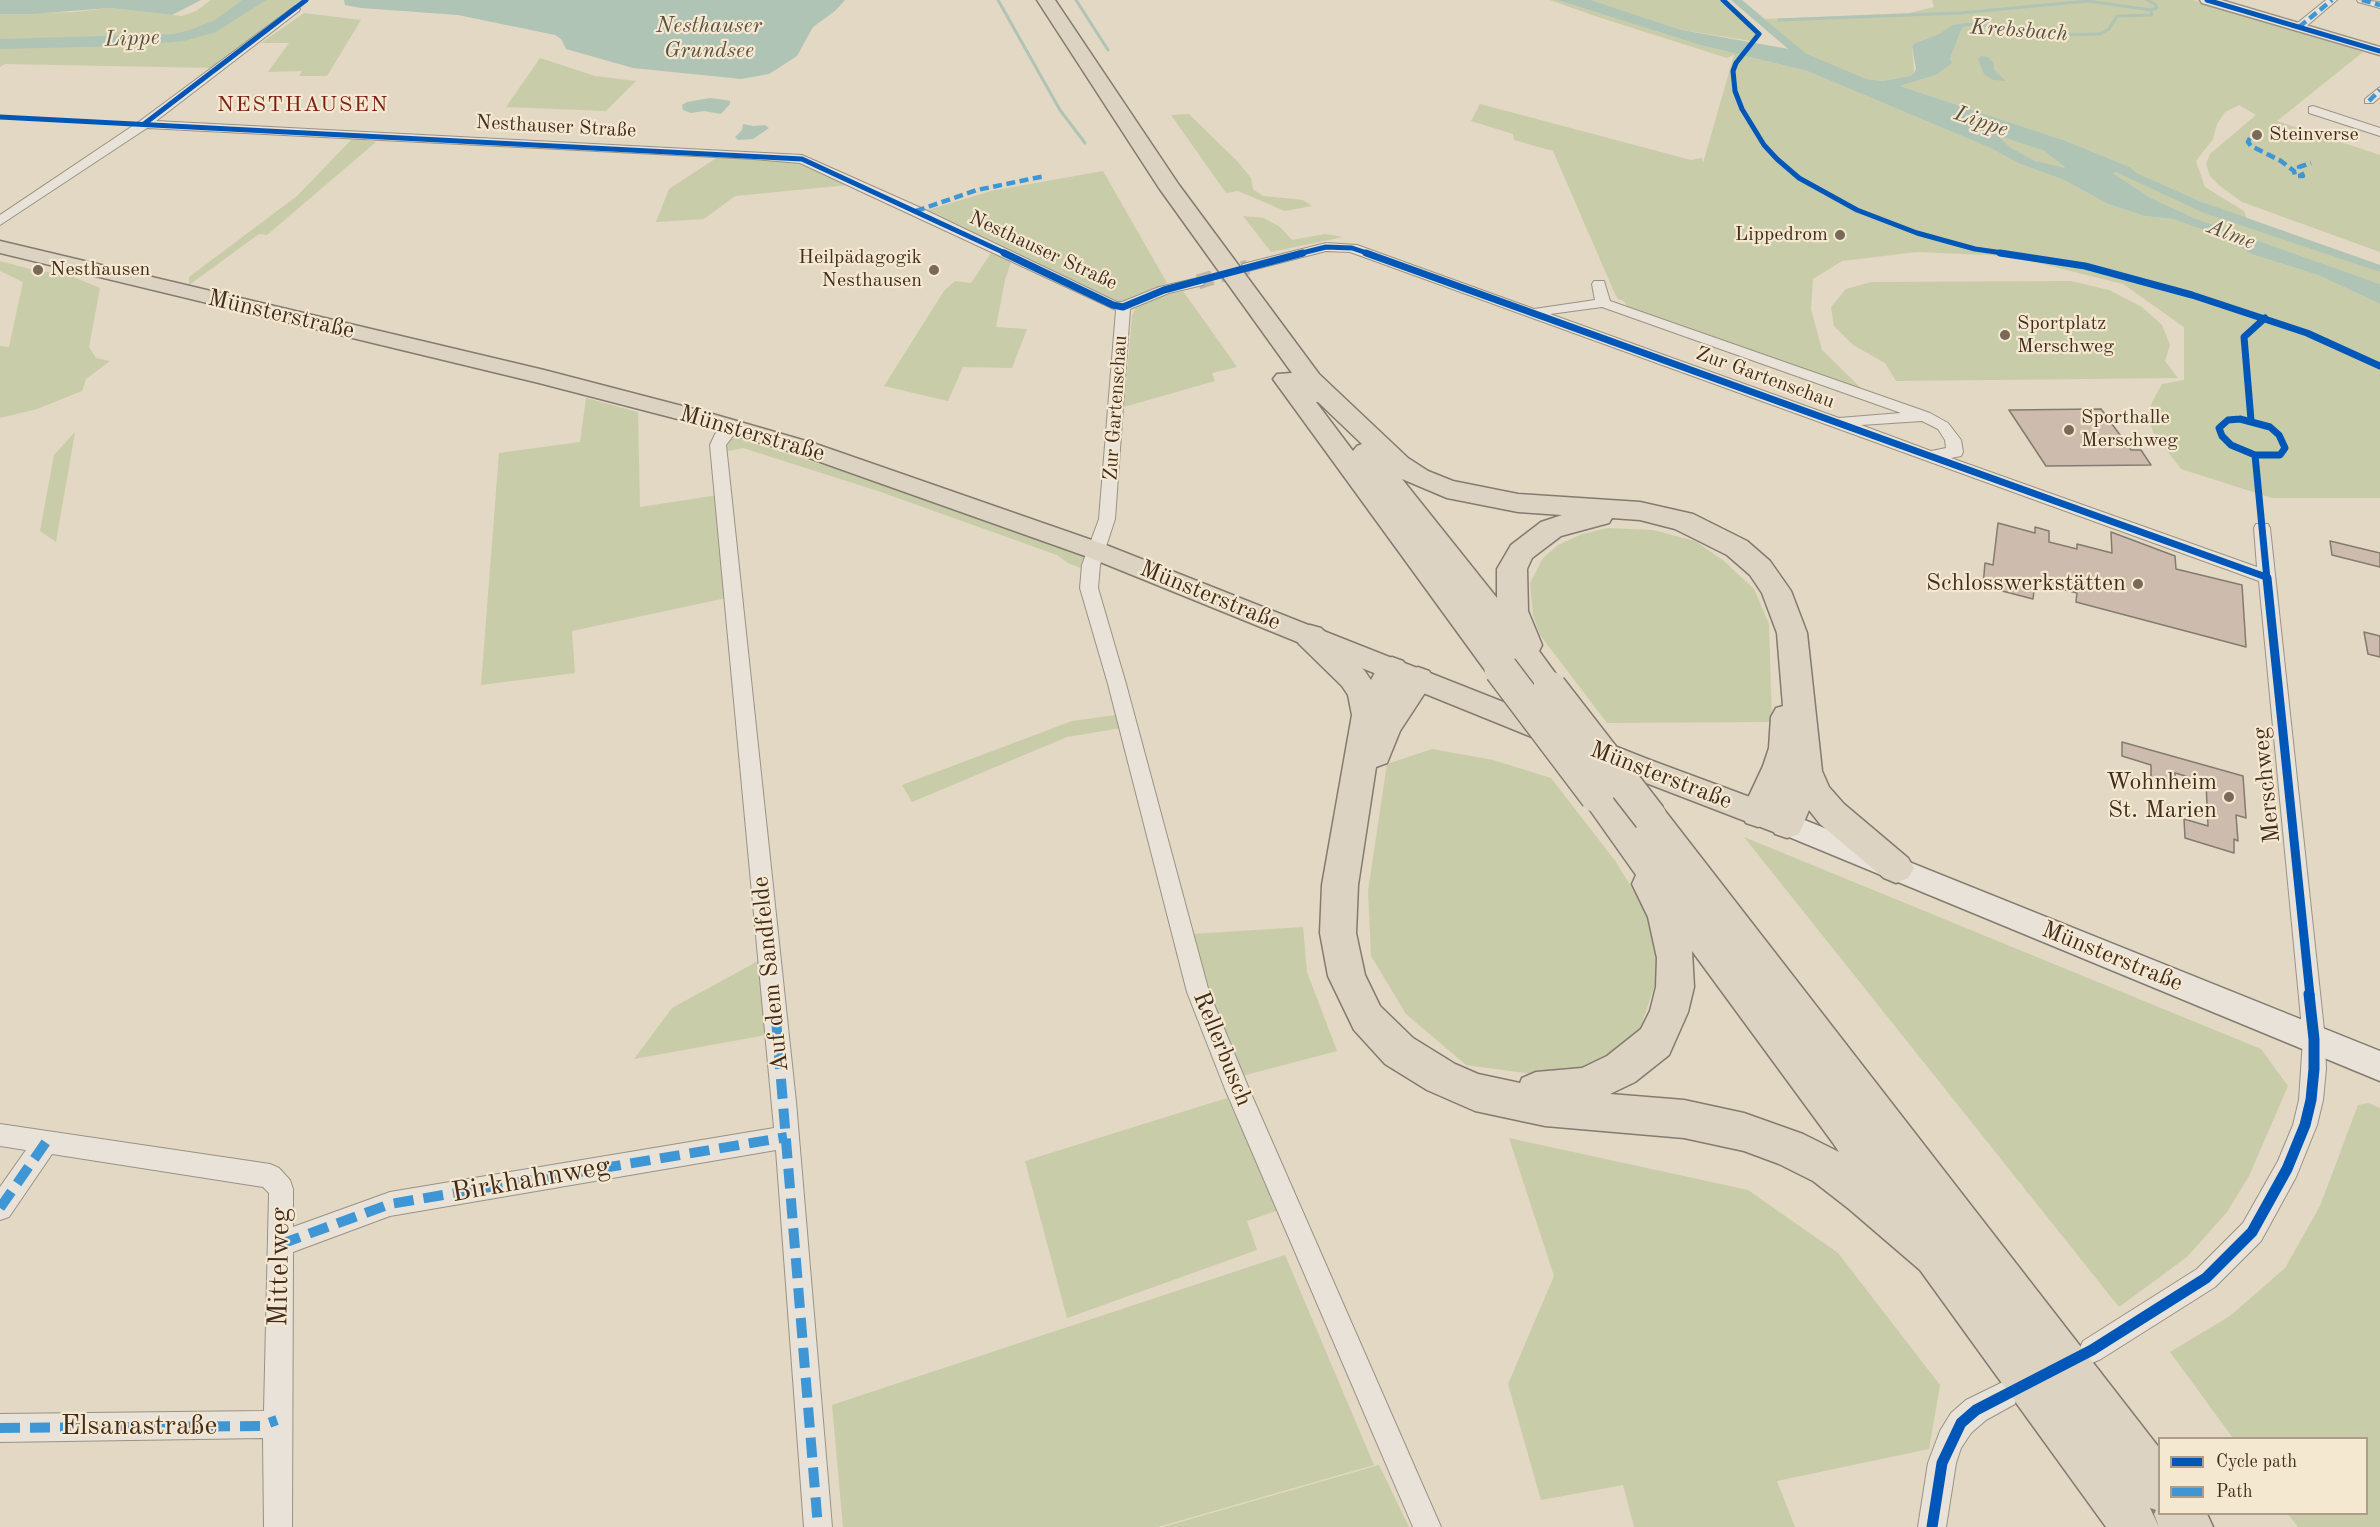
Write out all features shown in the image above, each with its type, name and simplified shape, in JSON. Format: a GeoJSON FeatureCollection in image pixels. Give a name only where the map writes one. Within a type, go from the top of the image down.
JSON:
{"type":"FeatureCollection","features":[{"type":"Feature","properties":{"kind":"highway"},"geometry":{"type":"LineString","coordinates":[[1030,0],[1091,100],[1197,255],[1294,390],[1597,796],[1641,832],[2158,1485]]}},
{"type":"Feature","properties":{"kind":"highway"},"geometry":{"type":"LineString","coordinates":[[1046,0],[1170,188],[1307,377],[1545,682],[1641,832],[1675,897],[1847,1129],[1935,1255],[2135,1527]]}},
{"type":"Feature","properties":{"kind":"highway"},"geometry":{"type":"LineString","coordinates":[[1307,377],[1398,464],[1418,477],[1447,489],[1518,503],[1640,511],[1683,521],[1737,548],[1760,568],[1776,591],[1792,633],[1805,771],[1817,796],[1832,814],[1896,868]]}},
{"type":"Feature","properties":{"kind":"highway"},"geometry":{"type":"LineString","coordinates":[[1545,682],[1513,611],[1510,594],[1512,569],[1521,552],[1551,529],[1578,520],[1604,515],[1639,517],[1678,524],[1732,550],[1753,569],[1769,591],[1783,631],[1788,676],[1785,748],[1780,766],[1773,818]]}},
{"type":"Feature","properties":{"kind":"highway"},"geometry":{"type":"LineString","coordinates":[[1310,636],[1353,678],[1363,694],[1368,714],[1340,885],[1338,933],[1347,976],[1367,1018],[1399,1051],[1441,1077],[1475,1092],[1545,1107],[1684,1119],[1744,1132],[1789,1149],[1836,1173],[1935,1255]]}},
{"type":"Feature","properties":{"kind":"highway"},"geometry":{"type":"LineString","coordinates":[[1405,674],[1368,773],[1350,888],[1349,933],[1359,974],[1380,1012],[1408,1043],[1445,1067],[1480,1082],[1539,1091],[1585,1086],[1621,1069],[1655,1042],[1669,1012],[1675,987],[1675,958],[1666,917],[1641,832]]}},
{"type":"Feature","properties":{"kind":"highway"},"geometry":{"type":"LineString","coordinates":[[1368,714],[1405,674]]}},
{"type":"Feature","properties":{"kind":"highway"},"geometry":{"type":"LineString","coordinates":[[1773,818],[1805,771]]}},
{"type":"Feature","properties":{"kind":"highway"},"geometry":{"type":"LineString","coordinates":[[2179,1515],[2188,1527]]}},
{"type":"Feature","properties":{"kind":"main road","name":"Münsterstraße"},"geometry":{"type":"LineString","coordinates":[[0,247],[544,377],[732,427],[885,475],[1097,551],[1639,768],[1773,818],[2380,1066]]}},
{"type":"Feature","properties":{"kind":"street"},"geometry":{"type":"LineString","coordinates":[[2207,0],[2380,51]]}},
{"type":"Feature","properties":{"kind":"street"},"geometry":{"type":"LineString","coordinates":[[2299,27],[2332,0]]}},
{"type":"Feature","properties":{"kind":"street"},"geometry":{"type":"LineString","coordinates":[[2363,0],[2380,5]]}},
{"type":"Feature","properties":{"kind":"street"},"geometry":{"type":"LineString","coordinates":[[0,221],[144,124],[295,9]]}},
{"type":"Feature","properties":{"kind":"street"},"geometry":{"type":"LineString","coordinates":[[2368,101],[2380,90]]}},
{"type":"Feature","properties":{"kind":"street"},"geometry":{"type":"LineString","coordinates":[[2313,110],[2380,132]]}},
{"type":"Feature","properties":{"kind":"street","name":"Nesthauser Straße"},"geometry":{"type":"LineString","coordinates":[[144,124],[754,154],[802,159],[1102,300],[1123,307]]}},
{"type":"Feature","properties":{"kind":"street","name":"Zur Gartenschau"},"geometry":{"type":"LineString","coordinates":[[1248,267],[1326,247],[1352,248],[2266,577]]}},
{"type":"Feature","properties":{"kind":"street","name":"Zur Gartenschau"},"geometry":{"type":"LineString","coordinates":[[1097,551],[1107,519],[1123,307],[1164,290],[1198,282]]}},
{"type":"Feature","properties":{"kind":"street"},"geometry":{"type":"LineString","coordinates":[[1599,284],[1603,303]]}},
{"type":"Feature","properties":{"kind":"street"},"geometry":{"type":"LineString","coordinates":[[1532,313],[1603,303],[1925,416],[1943,426],[1953,440],[1955,452],[1929,456]]}},
{"type":"Feature","properties":{"kind":"street"},"geometry":{"type":"LineString","coordinates":[[1836,423],[1925,416]]}},
{"type":"Feature","properties":{"kind":"street","name":"Auf dem Sandfelde"},"geometry":{"type":"LineString","coordinates":[[732,427],[721,438],[718,445],[787,1137],[818,1527]]}},
{"type":"Feature","properties":{"kind":"street","name":"Merschweg"},"geometry":{"type":"LineString","coordinates":[[2092,1350],[2206,1278],[2252,1232],[2287,1169],[2305,1125],[2311,1100],[2314,1069],[2313,1039],[2262,528]]}},
{"type":"Feature","properties":{"kind":"street","name":"Rellerbusch"},"geometry":{"type":"LineString","coordinates":[[1097,551],[1091,565],[1089,588],[1117,684],[1198,992],[1237,1089],[1427,1527]]}},
{"type":"Feature","properties":{"kind":"street","name":"Mittelweg"},"geometry":{"type":"LineString","coordinates":[[0,1135],[270,1176],[281,1189],[277,1419],[278,1527]]}},
{"type":"Feature","properties":{"kind":"street","name":"Birkhahnweg"},"geometry":{"type":"LineString","coordinates":[[281,1244],[390,1204],[787,1137]]}},
{"type":"Feature","properties":{"kind":"street"},"geometry":{"type":"LineString","coordinates":[[0,1208],[46,1142]]}},
{"type":"Feature","properties":{"kind":"street"},"geometry":{"type":"LineString","coordinates":[[1932,1527],[1942,1463],[1950,1441],[1961,1423],[1976,1410],[2005,1394]]}},
{"type":"Feature","properties":{"kind":"street","name":"Elsanastraße"},"geometry":{"type":"LineString","coordinates":[[0,1428],[261,1426],[277,1419]]}},
{"type":"Feature","properties":{"kind":"green space"},"geometry":{"type":"Polygon","coordinates":[[[211,0],[301,0],[214,68],[5,64],[0,67],[0,14],[74,12],[110,8],[182,16],[196,11],[211,0]]]}},
{"type":"Feature","properties":{"kind":"green space"},"geometry":{"type":"Polygon","coordinates":[[[1550,0],[1557,0],[1700,45],[1807,71],[1988,147],[2020,164],[2064,180],[2108,204],[2144,216],[2173,219],[2227,239],[2251,254],[2318,275],[2380,304],[2380,498],[2272,498],[2181,469],[2153,432],[2148,416],[2152,402],[2162,384],[2184,380],[2184,327],[2123,284],[2010,256],[1917,252],[1842,261],[1813,279],[1811,309],[1822,350],[1863,390],[1629,310],[1624,301],[1618,299],[1615,294],[1553,151],[1514,140],[1513,134],[1471,121],[1480,104],[1691,160],[1702,158],[1703,163],[1734,55],[1727,58],[1550,0]]]}},
{"type":"Feature","properties":{"kind":"green space"},"geometry":{"type":"Polygon","coordinates":[[[1591,0],[1721,0],[1756,31],[1756,35],[1752,41],[1682,30],[1591,0]]]}},
{"type":"Feature","properties":{"kind":"green space"},"geometry":{"type":"Polygon","coordinates":[[[1932,0],[2193,0],[2363,52],[2277,121],[2380,155],[2380,252],[2242,202],[2210,176],[2206,164],[2210,154],[2256,115],[2239,105],[2225,112],[2217,124],[2213,139],[2196,161],[2205,187],[2244,211],[2247,219],[2202,202],[2137,173],[2130,167],[2066,141],[1900,86],[1936,75],[1950,59],[1961,30],[1967,24],[1915,43],[1912,46],[1914,73],[1912,76],[1882,81],[1867,79],[1800,51],[1765,19],[1909,13],[1934,7],[1932,0]]]}},
{"type":"Feature","properties":{"kind":"green space"},"geometry":{"type":"Polygon","coordinates":[[[304,13],[361,20],[327,76],[299,76],[302,71],[268,72],[289,43],[261,43],[304,13]]]}},
{"type":"Feature","properties":{"kind":"green space"},"geometry":{"type":"Polygon","coordinates":[[[540,58],[595,76],[636,81],[606,111],[506,107],[540,58]]]}},
{"type":"Feature","properties":{"kind":"green space"},"geometry":{"type":"Polygon","coordinates":[[[1189,114],[1238,162],[1251,178],[1253,189],[1263,196],[1303,200],[1312,206],[1285,211],[1238,191],[1226,193],[1171,115],[1189,114]]]}},
{"type":"Feature","properties":{"kind":"green space"},"geometry":{"type":"Polygon","coordinates":[[[1997,136],[2046,151],[2065,169],[2035,161],[2010,147],[1997,136]]]}},
{"type":"Feature","properties":{"kind":"green space"},"geometry":{"type":"Polygon","coordinates":[[[353,138],[376,142],[267,235],[259,234],[189,285],[189,277],[297,196],[353,138]]]}},
{"type":"Feature","properties":{"kind":"green space"},"geometry":{"type":"Polygon","coordinates":[[[718,157],[781,160],[800,164],[849,185],[735,196],[704,219],[656,222],[669,189],[718,157]]]}},
{"type":"Feature","properties":{"kind":"green space"},"geometry":{"type":"Polygon","coordinates":[[[1103,171],[1167,283],[1119,302],[928,210],[991,191],[1103,171]]]}},
{"type":"Feature","properties":{"kind":"green space"},"geometry":{"type":"Polygon","coordinates":[[[2116,172],[2380,272],[2380,284],[2194,218],[2149,197],[2113,173],[2116,172]]]}},
{"type":"Feature","properties":{"kind":"green space"},"geometry":{"type":"Polygon","coordinates":[[[1243,216],[1264,218],[1280,227],[1292,240],[1325,234],[1343,237],[1271,252],[1243,216]]]}},
{"type":"Feature","properties":{"kind":"green space"},"geometry":{"type":"Polygon","coordinates":[[[991,253],[1011,262],[996,327],[1027,329],[1012,368],[963,367],[948,401],[884,386],[944,291],[955,281],[971,283],[991,253]]]}},
{"type":"Feature","properties":{"kind":"green space"},"geometry":{"type":"Polygon","coordinates":[[[0,261],[37,271],[66,274],[100,288],[89,347],[96,358],[110,361],[86,379],[82,391],[37,409],[0,418],[0,346],[9,347],[23,282],[0,271],[0,261]]]}},
{"type":"Feature","properties":{"kind":"green space","name":"Sportplatz Merschweg"},"geometry":{"type":"Polygon","coordinates":[[[2071,281],[2109,290],[2142,307],[2162,325],[2170,345],[2165,361],[2178,378],[1896,381],[1885,363],[1853,345],[1834,326],[1831,307],[1846,289],[1871,282],[2071,281]]]}},
{"type":"Feature","properties":{"kind":"green space"},"geometry":{"type":"Polygon","coordinates":[[[1183,291],[1237,367],[1212,373],[1215,381],[1124,407],[1132,316],[1136,307],[1143,301],[1183,291]]]}},
{"type":"Feature","properties":{"kind":"green space"},"geometry":{"type":"Polygon","coordinates":[[[586,398],[638,412],[640,507],[718,495],[731,597],[572,631],[575,673],[481,685],[499,453],[580,442],[586,398]]]}},
{"type":"Feature","properties":{"kind":"green space"},"geometry":{"type":"Polygon","coordinates":[[[75,432],[56,542],[40,531],[54,455],[75,432]]]}},
{"type":"Feature","properties":{"kind":"green space"},"geometry":{"type":"Polygon","coordinates":[[[732,438],[883,484],[1000,524],[1082,555],[1085,558],[1083,569],[1068,563],[1057,555],[878,491],[743,448],[724,452],[725,443],[732,438]]]}},
{"type":"Feature","properties":{"kind":"green space"},"geometry":{"type":"Polygon","coordinates":[[[1608,528],[1653,530],[1695,541],[1724,561],[1754,589],[1769,624],[1772,722],[1607,723],[1540,635],[1533,615],[1530,583],[1543,558],[1558,545],[1582,534],[1608,528]]]}},
{"type":"Feature","properties":{"kind":"green space"},"geometry":{"type":"Polygon","coordinates":[[[1116,715],[1121,728],[1067,737],[912,802],[902,785],[1072,721],[1116,715]]]}},
{"type":"Feature","properties":{"kind":"green space"},"geometry":{"type":"Polygon","coordinates":[[[1432,749],[1493,760],[1551,778],[1616,862],[1652,921],[1658,976],[1640,1029],[1612,1055],[1580,1070],[1532,1074],[1466,1065],[1406,1014],[1371,956],[1368,891],[1387,764],[1432,749]]]}},
{"type":"Feature","properties":{"kind":"green space"},"geometry":{"type":"Polygon","coordinates":[[[1744,837],[2261,1049],[2288,1086],[2249,1176],[2227,1212],[2187,1257],[2119,1307],[1744,837]]]}},
{"type":"Feature","properties":{"kind":"green space"},"geometry":{"type":"Polygon","coordinates":[[[1303,927],[1307,972],[1337,1051],[1242,1076],[1208,989],[1192,934],[1303,927]]]}},
{"type":"Feature","properties":{"kind":"green space"},"geometry":{"type":"Polygon","coordinates":[[[760,960],[766,1035],[634,1059],[672,1008],[760,960]]]}},
{"type":"Feature","properties":{"kind":"green space"},"geometry":{"type":"Polygon","coordinates":[[[1227,1098],[1279,1210],[1247,1221],[1257,1250],[1067,1318],[1025,1161],[1227,1098]]]}},
{"type":"Feature","properties":{"kind":"green space"},"geometry":{"type":"Polygon","coordinates":[[[2368,1103],[2380,1108],[2380,1527],[2298,1527],[2289,1515],[2368,1515],[2368,1437],[2232,1437],[2170,1352],[2230,1316],[2285,1268],[2320,1206],[2358,1105],[2368,1103]]]}},
{"type":"Feature","properties":{"kind":"green space"},"geometry":{"type":"Polygon","coordinates":[[[1509,1138],[1748,1190],[1838,1253],[1940,1385],[1929,1449],[1777,1481],[1795,1527],[1634,1527],[1623,1485],[1541,1500],[1508,1384],[1554,1276],[1509,1138]]]}},
{"type":"Feature","properties":{"kind":"green space"},"geometry":{"type":"Polygon","coordinates":[[[1285,1255],[1374,1465],[1158,1527],[843,1527],[832,1405],[1285,1255]]]}},
{"type":"Feature","properties":{"kind":"green space"},"geometry":{"type":"Polygon","coordinates":[[[1379,1465],[1409,1527],[1163,1527],[1379,1465]]]}},
{"type":"Feature","properties":{"kind":"water"},"geometry":{"type":"Polygon","coordinates":[[[0,0],[201,0],[172,15],[110,8],[0,14],[0,0]]]}},
{"type":"Feature","properties":{"kind":"water","name":"Lippe"},"geometry":{"type":"Polygon","coordinates":[[[242,0],[266,0],[216,32],[184,41],[129,46],[0,49],[0,39],[173,34],[215,20],[242,0]]]}},
{"type":"Feature","properties":{"kind":"water","name":"Nesthauser Grundsee"},"geometry":{"type":"Polygon","coordinates":[[[344,0],[845,0],[835,11],[813,27],[797,56],[769,74],[741,79],[633,68],[566,49],[561,39],[555,35],[458,15],[361,8],[345,5],[344,0]]]}},
{"type":"Feature","properties":{"kind":"water"},"geometry":{"type":"Polygon","coordinates":[[[1557,0],[1591,0],[1682,30],[1800,51],[1867,79],[1882,81],[1911,76],[1914,73],[1916,69],[1912,46],[1915,43],[1939,34],[1953,25],[1968,23],[1961,30],[1950,59],[1952,63],[1936,75],[1900,86],[2066,141],[2130,167],[2137,173],[2202,202],[2380,265],[2380,272],[2204,213],[2116,172],[2113,173],[2149,197],[2194,218],[2380,284],[2380,304],[2318,275],[2251,254],[2227,239],[2173,219],[2144,216],[2108,204],[2064,180],[2020,164],[1988,147],[1807,71],[1700,45],[1557,0]],[[1998,136],[2010,147],[2035,161],[2065,168],[2045,151],[1998,136]]]}},
{"type":"Feature","properties":{"kind":"water"},"geometry":{"type":"Polygon","coordinates":[[[1981,56],[1988,57],[1994,63],[1994,70],[2006,81],[1993,80],[1984,74],[1978,59],[1981,56]]]}},
{"type":"Feature","properties":{"kind":"water"},"geometry":{"type":"Polygon","coordinates":[[[710,98],[730,101],[730,104],[721,114],[704,111],[691,113],[683,110],[682,105],[687,102],[710,98]]]}},
{"type":"Feature","properties":{"kind":"water"},"geometry":{"type":"Polygon","coordinates":[[[743,124],[765,125],[769,128],[753,139],[738,140],[735,137],[742,130],[743,124]]]}},
{"type":"Feature","properties":{"kind":"building","name":"Sporthalle Merschweg"},"geometry":{"type":"Polygon","coordinates":[[[2101,409],[2131,450],[2141,450],[2151,465],[2046,466],[2009,410],[2101,409]]]}},
{"type":"Feature","properties":{"kind":"building","name":"Schlosswerkstätten"},"geometry":{"type":"Polygon","coordinates":[[[1998,523],[2035,533],[2035,527],[2049,531],[2049,542],[2077,549],[2077,544],[2112,553],[2111,532],[2175,556],[2176,569],[2242,585],[2246,647],[2076,602],[2077,593],[2035,582],[2033,599],[1983,586],[1985,563],[1993,565],[1998,523]]]}},
{"type":"Feature","properties":{"kind":"building"},"geometry":{"type":"Polygon","coordinates":[[[2330,541],[2380,553],[2380,567],[2332,555],[2330,541]]]}},
{"type":"Feature","properties":{"kind":"building"},"geometry":{"type":"Polygon","coordinates":[[[2364,632],[2380,636],[2380,657],[2368,654],[2364,632]]]}},
{"type":"Feature","properties":{"kind":"building","name":"Wohnheim St. Marien"},"geometry":{"type":"Polygon","coordinates":[[[2122,742],[2243,776],[2246,818],[2236,815],[2238,841],[2234,839],[2234,853],[2185,838],[2184,819],[2208,826],[2206,782],[2175,773],[2175,787],[2151,780],[2151,765],[2122,756],[2122,742]]]}},
{"type":"Feature","properties":{"kind":"waterway"},"geometry":{"type":"LineString","coordinates":[[998,0],[1060,110],[1085,143]]}},
{"type":"Feature","properties":{"kind":"waterway"},"geometry":{"type":"LineString","coordinates":[[1076,0],[1108,50]]}},
{"type":"Feature","properties":{"kind":"waterway"},"geometry":{"type":"LineString","coordinates":[[1736,0],[1812,64]]}},
{"type":"Feature","properties":{"kind":"waterway","name":"Krebsbach"},"geometry":{"type":"LineString","coordinates":[[2147,0],[2155,4],[2157,8],[2151,10]]}},
{"type":"Feature","properties":{"kind":"waterway"},"geometry":{"type":"LineString","coordinates":[[1779,20],[1960,13],[2088,1],[2151,10]]}},
{"type":"Feature","properties":{"kind":"waterway","name":"Krebsbach"},"geometry":{"type":"LineString","coordinates":[[1963,25],[1977,24],[2062,35],[2100,34],[2109,29],[2117,16],[2152,15],[2151,10]]}},
{"type":"Feature","properties":{"kind":"tunnel"},"geometry":{"type":"LineString","coordinates":[[1198,282],[1248,267]]}},
{"type":"Feature","properties":{"kind":"marked path"},"geometry":{"type":"LineString","coordinates":[[2299,27],[2332,0]]}},
{"type":"Feature","properties":{"kind":"marked path"},"geometry":{"type":"LineString","coordinates":[[2362,0],[2380,5]]}},
{"type":"Feature","properties":{"kind":"marked path"},"geometry":{"type":"LineString","coordinates":[[2369,101],[2380,90]]}},
{"type":"Feature","properties":{"kind":"marked path"},"geometry":{"type":"LineString","coordinates":[[2250,138],[2248,142],[2251,146],[2281,161],[2294,171],[2295,176],[2303,176],[2299,167],[2311,163]]}},
{"type":"Feature","properties":{"kind":"marked path"},"geometry":{"type":"LineString","coordinates":[[916,211],[977,190],[1045,176]]}},
{"type":"Feature","properties":{"kind":"marked path"},"geometry":{"type":"LineString","coordinates":[[776,1019],[818,1527]]}},
{"type":"Feature","properties":{"kind":"marked path"},"geometry":{"type":"LineString","coordinates":[[281,1244],[390,1204],[787,1137]]}},
{"type":"Feature","properties":{"kind":"marked path"},"geometry":{"type":"LineString","coordinates":[[0,1208],[46,1142]]}},
{"type":"Feature","properties":{"kind":"marked path"},"geometry":{"type":"LineString","coordinates":[[0,1428],[260,1426],[277,1420]]}},
{"type":"Feature","properties":{"kind":"cycle path"},"geometry":{"type":"LineString","coordinates":[[144,124],[306,0]]}},
{"type":"Feature","properties":{"kind":"cycle path"},"geometry":{"type":"LineString","coordinates":[[1723,0],[1759,34],[1736,63],[1733,71],[1735,91],[1742,109],[1764,145],[1777,159],[1799,178],[1821,192],[1857,210],[1917,233],[1975,249],[2085,266],[2192,295],[2307,333],[2380,366]]}},
{"type":"Feature","properties":{"kind":"cycle path"},"geometry":{"type":"LineString","coordinates":[[2207,0],[2380,51]]}},
{"type":"Feature","properties":{"kind":"cycle path"},"geometry":{"type":"LineString","coordinates":[[0,117],[802,159],[1113,305],[1123,307],[1164,290],[1326,247],[1352,248],[2266,577]]}},
{"type":"Feature","properties":{"kind":"cycle path"},"geometry":{"type":"LineString","coordinates":[[2251,420],[2244,337],[2265,318]]}},
{"type":"Feature","properties":{"kind":"cycle path"},"geometry":{"type":"LineString","coordinates":[[2240,419],[2270,427],[2279,435],[2285,448],[2280,455],[2255,455],[2231,445],[2222,436],[2219,428],[2228,420],[2240,419]]}},
{"type":"Feature","properties":{"kind":"cycle path"},"geometry":{"type":"LineString","coordinates":[[1932,1527],[1942,1463],[1961,1423],[1976,1410],[2092,1350],[2206,1278],[2252,1232],[2287,1169],[2305,1125],[2311,1100],[2314,1039],[2255,455]]}},
{"type":"Feature","properties":{"kind":"place","name":"Steinverse"},"geometry":{"type":"Point","coordinates":[2257,135]}},
{"type":"Feature","properties":{"kind":"place","name":"Lippedrom"},"geometry":{"type":"Point","coordinates":[1840,235]}},
{"type":"Feature","properties":{"kind":"place","name":"Nesthausen"},"geometry":{"type":"Point","coordinates":[38,270]}},
{"type":"Feature","properties":{"kind":"place","name":"Heilpädagogik Nesthausen"},"geometry":{"type":"Point","coordinates":[934,270]}},
{"type":"Feature","properties":{"kind":"place","name":"Sportplatz Merschweg"},"geometry":{"type":"Point","coordinates":[2005,335]}},
{"type":"Feature","properties":{"kind":"place","name":"Sporthalle Merschweg"},"geometry":{"type":"Point","coordinates":[2069,430]}},
{"type":"Feature","properties":{"kind":"place","name":"Schlosswerkstätten"},"geometry":{"type":"Point","coordinates":[2138,584]}},
{"type":"Feature","properties":{"kind":"place","name":"Wohnheim St. Marien"},"geometry":{"type":"Point","coordinates":[2229,797]}},
{"type":"Feature","properties":{"kind":"district","name":"NESTHAUSEN"},"geometry":{"type":"Point","coordinates":[303,105]}},
{"type":"Feature","properties":{"kind":"water label","name":"Alme"},"geometry":{"type":"Point","coordinates":[2231,235]}}]}
